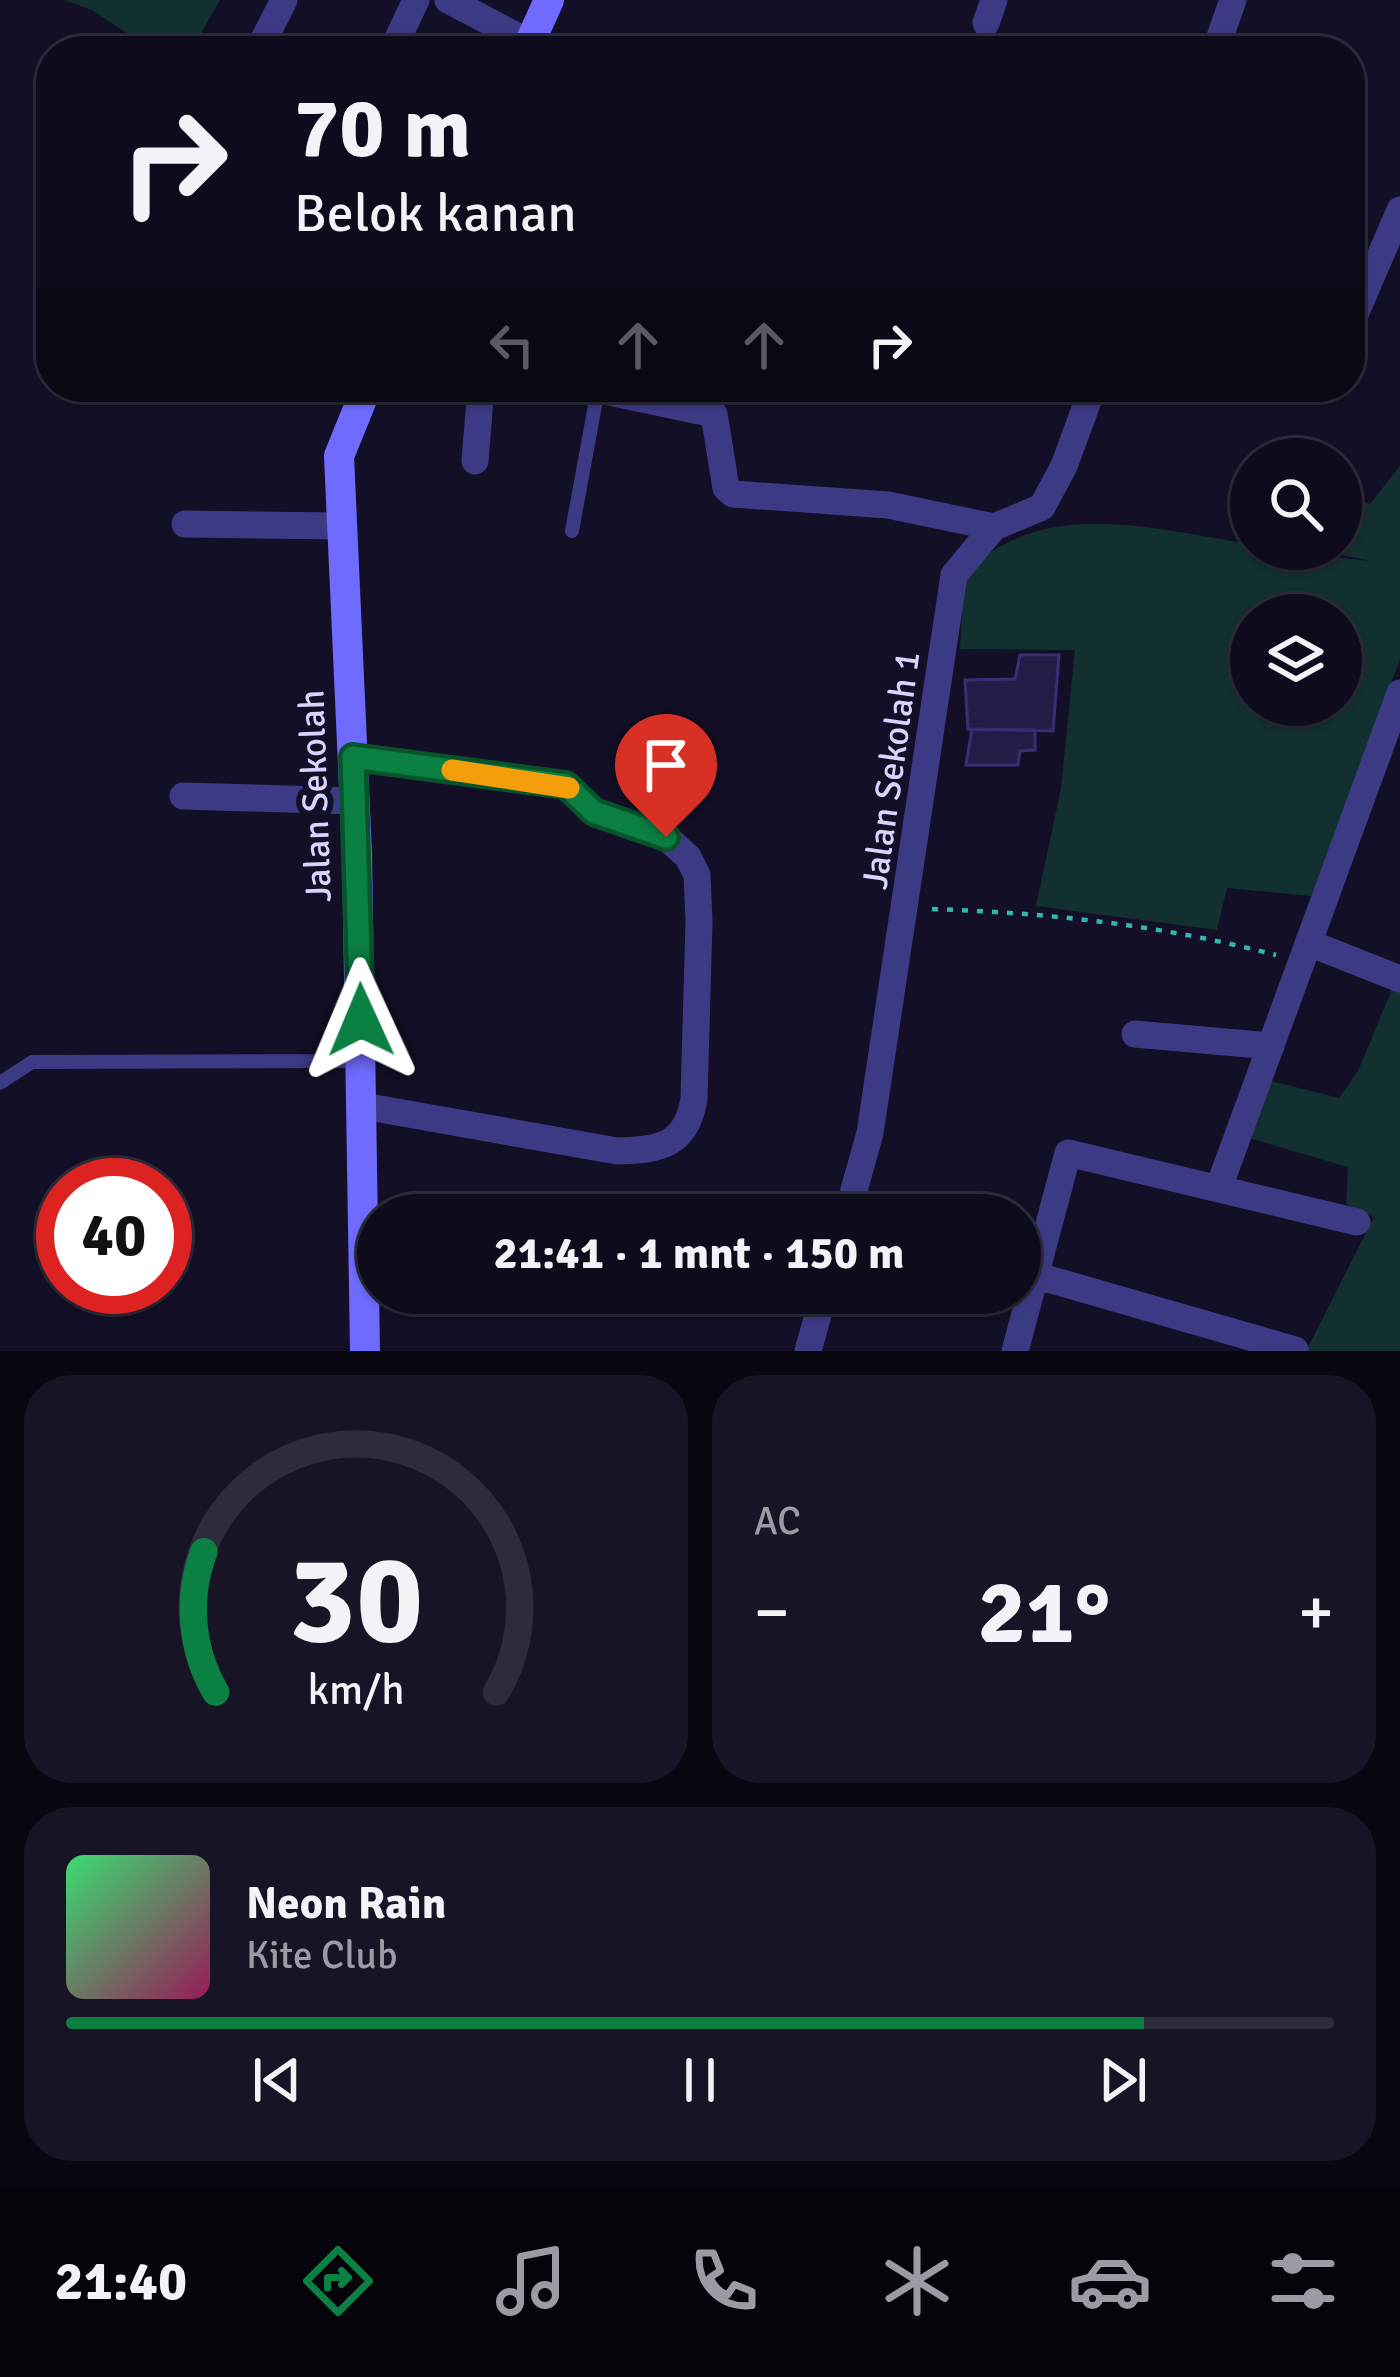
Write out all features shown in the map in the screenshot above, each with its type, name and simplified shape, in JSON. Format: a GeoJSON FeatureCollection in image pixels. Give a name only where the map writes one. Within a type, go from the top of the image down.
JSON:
{"type":"FeatureCollection","features":[{"type":"Feature","properties":{"kind":"street"},"geometry":{"type":"LineString","coordinates":[[266,36],[284,0]]}},
{"type":"Feature","properties":{"kind":"street"},"geometry":{"type":"LineString","coordinates":[[399,36],[416,0]]}},
{"type":"Feature","properties":{"kind":"street"},"geometry":{"type":"LineString","coordinates":[[448,0],[509,36]]}},
{"type":"Feature","properties":{"kind":"street"},"geometry":{"type":"LineString","coordinates":[[533,36],[549,0]]}},
{"type":"Feature","properties":{"kind":"street"},"geometry":{"type":"LineString","coordinates":[[1220,36],[1233,0]]}},
{"type":"Feature","properties":{"kind":"street"},"geometry":{"type":"LineString","coordinates":[[1365,291],[1400,210]]}},
{"type":"Feature","properties":{"kind":"street","name":"Jalan Sekolah"},"geometry":{"type":"LineString","coordinates":[[361,402],[339,456],[355,801],[365,1351]]}},
{"type":"Feature","properties":{"kind":"street"},"geometry":{"type":"LineString","coordinates":[[475,461],[480,402]]}},
{"type":"Feature","properties":{"kind":"street"},"geometry":{"type":"LineString","coordinates":[[661,402],[714,414],[726,488],[733,494],[888,505],[994,527]]}},
{"type":"Feature","properties":{"kind":"street","name":"Jalan Sekolah 1"},"geometry":{"type":"LineString","coordinates":[[853,1194],[870,1133],[954,575],[994,527],[1042,507],[1064,466],[1087,402]]}},
{"type":"Feature","properties":{"kind":"street"},"geometry":{"type":"LineString","coordinates":[[185,524],[340,526]]}},
{"type":"Feature","properties":{"kind":"street"},"geometry":{"type":"LineString","coordinates":[[1219,1187],[1400,693]]}},
{"type":"Feature","properties":{"kind":"street"},"geometry":{"type":"LineString","coordinates":[[353,757],[566,785],[594,812],[666,837],[688,857],[697,875],[699,922],[694,1099],[690,1121],[678,1141],[655,1150],[617,1151],[363,1106]]}},
{"type":"Feature","properties":{"kind":"street"},"geometry":{"type":"LineString","coordinates":[[1373,766],[1400,776]]}},
{"type":"Feature","properties":{"kind":"street"},"geometry":{"type":"LineString","coordinates":[[183,796],[355,801]]}},
{"type":"Feature","properties":{"kind":"street"},"geometry":{"type":"LineString","coordinates":[[1307,953],[1400,979]]}},
{"type":"Feature","properties":{"kind":"street"},"geometry":{"type":"LineString","coordinates":[[1135,1034],[1271,1046]]}},
{"type":"Feature","properties":{"kind":"street"},"geometry":{"type":"LineString","coordinates":[[1041,1264],[1068,1153],[1357,1222]]}},
{"type":"Feature","properties":{"kind":"street"},"geometry":{"type":"LineString","coordinates":[[1041,1277],[1295,1350]]}},
{"type":"Feature","properties":{"kind":"street"},"geometry":{"type":"LineString","coordinates":[[808,1351],[818,1314]]}},
{"type":"Feature","properties":{"kind":"street"},"geometry":{"type":"LineString","coordinates":[[1015,1351],[1026,1314]]}},
{"type":"Feature","properties":{"kind":"lane"},"geometry":{"type":"LineString","coordinates":[[572,532],[600,402]]}},
{"type":"Feature","properties":{"kind":"lane"},"geometry":{"type":"LineString","coordinates":[[0,1083],[32,1062],[362,1061]]}},
{"type":"Feature","properties":{"kind":"path"},"geometry":{"type":"LineString","coordinates":[[906,908],[1067,914],[1307,953]]}},
{"type":"Feature","properties":{"kind":"green space"},"geometry":{"type":"Polygon","coordinates":[[[64,0],[220,0],[200,36],[131,36],[92,10],[64,0]]]}},
{"type":"Feature","properties":{"kind":"green space"},"geometry":{"type":"Polygon","coordinates":[[[1400,466],[1400,659],[1311,896],[1227,888],[1217,930],[1036,906],[1061,788],[1075,650],[960,649],[964,575],[995,550],[1028,534],[1100,524],[1230,541],[1230,570],[1362,570],[1362,560],[1371,561],[1362,559],[1362,502],[1370,504],[1400,466]]]}},
{"type":"Feature","properties":{"kind":"green space"},"geometry":{"type":"Polygon","coordinates":[[[1395,982],[1400,985],[1400,1351],[1306,1351],[1374,1217],[1346,1204],[1348,1167],[1249,1138],[1267,1080],[1339,1098],[1358,1071],[1395,982]]]}},
{"type":"Feature","properties":{"kind":"building"},"geometry":{"type":"Polygon","coordinates":[[[1020,655],[1059,655],[1053,731],[968,729],[965,680],[1015,679],[1020,655]]]}},
{"type":"Feature","properties":{"kind":"building"},"geometry":{"type":"Polygon","coordinates":[[[972,729],[1035,730],[1035,750],[1020,751],[1018,765],[966,765],[972,729]]]}},
{"type":"Feature","properties":{"kind":"slow traffic"},"geometry":{"type":"LineString","coordinates":[[452,770],[569,788]]}},
{"type":"Feature","properties":{"kind":"route"},"geometry":{"type":"LineString","coordinates":[[361,1020],[353,757],[566,785],[594,812],[666,837]]}}]}
